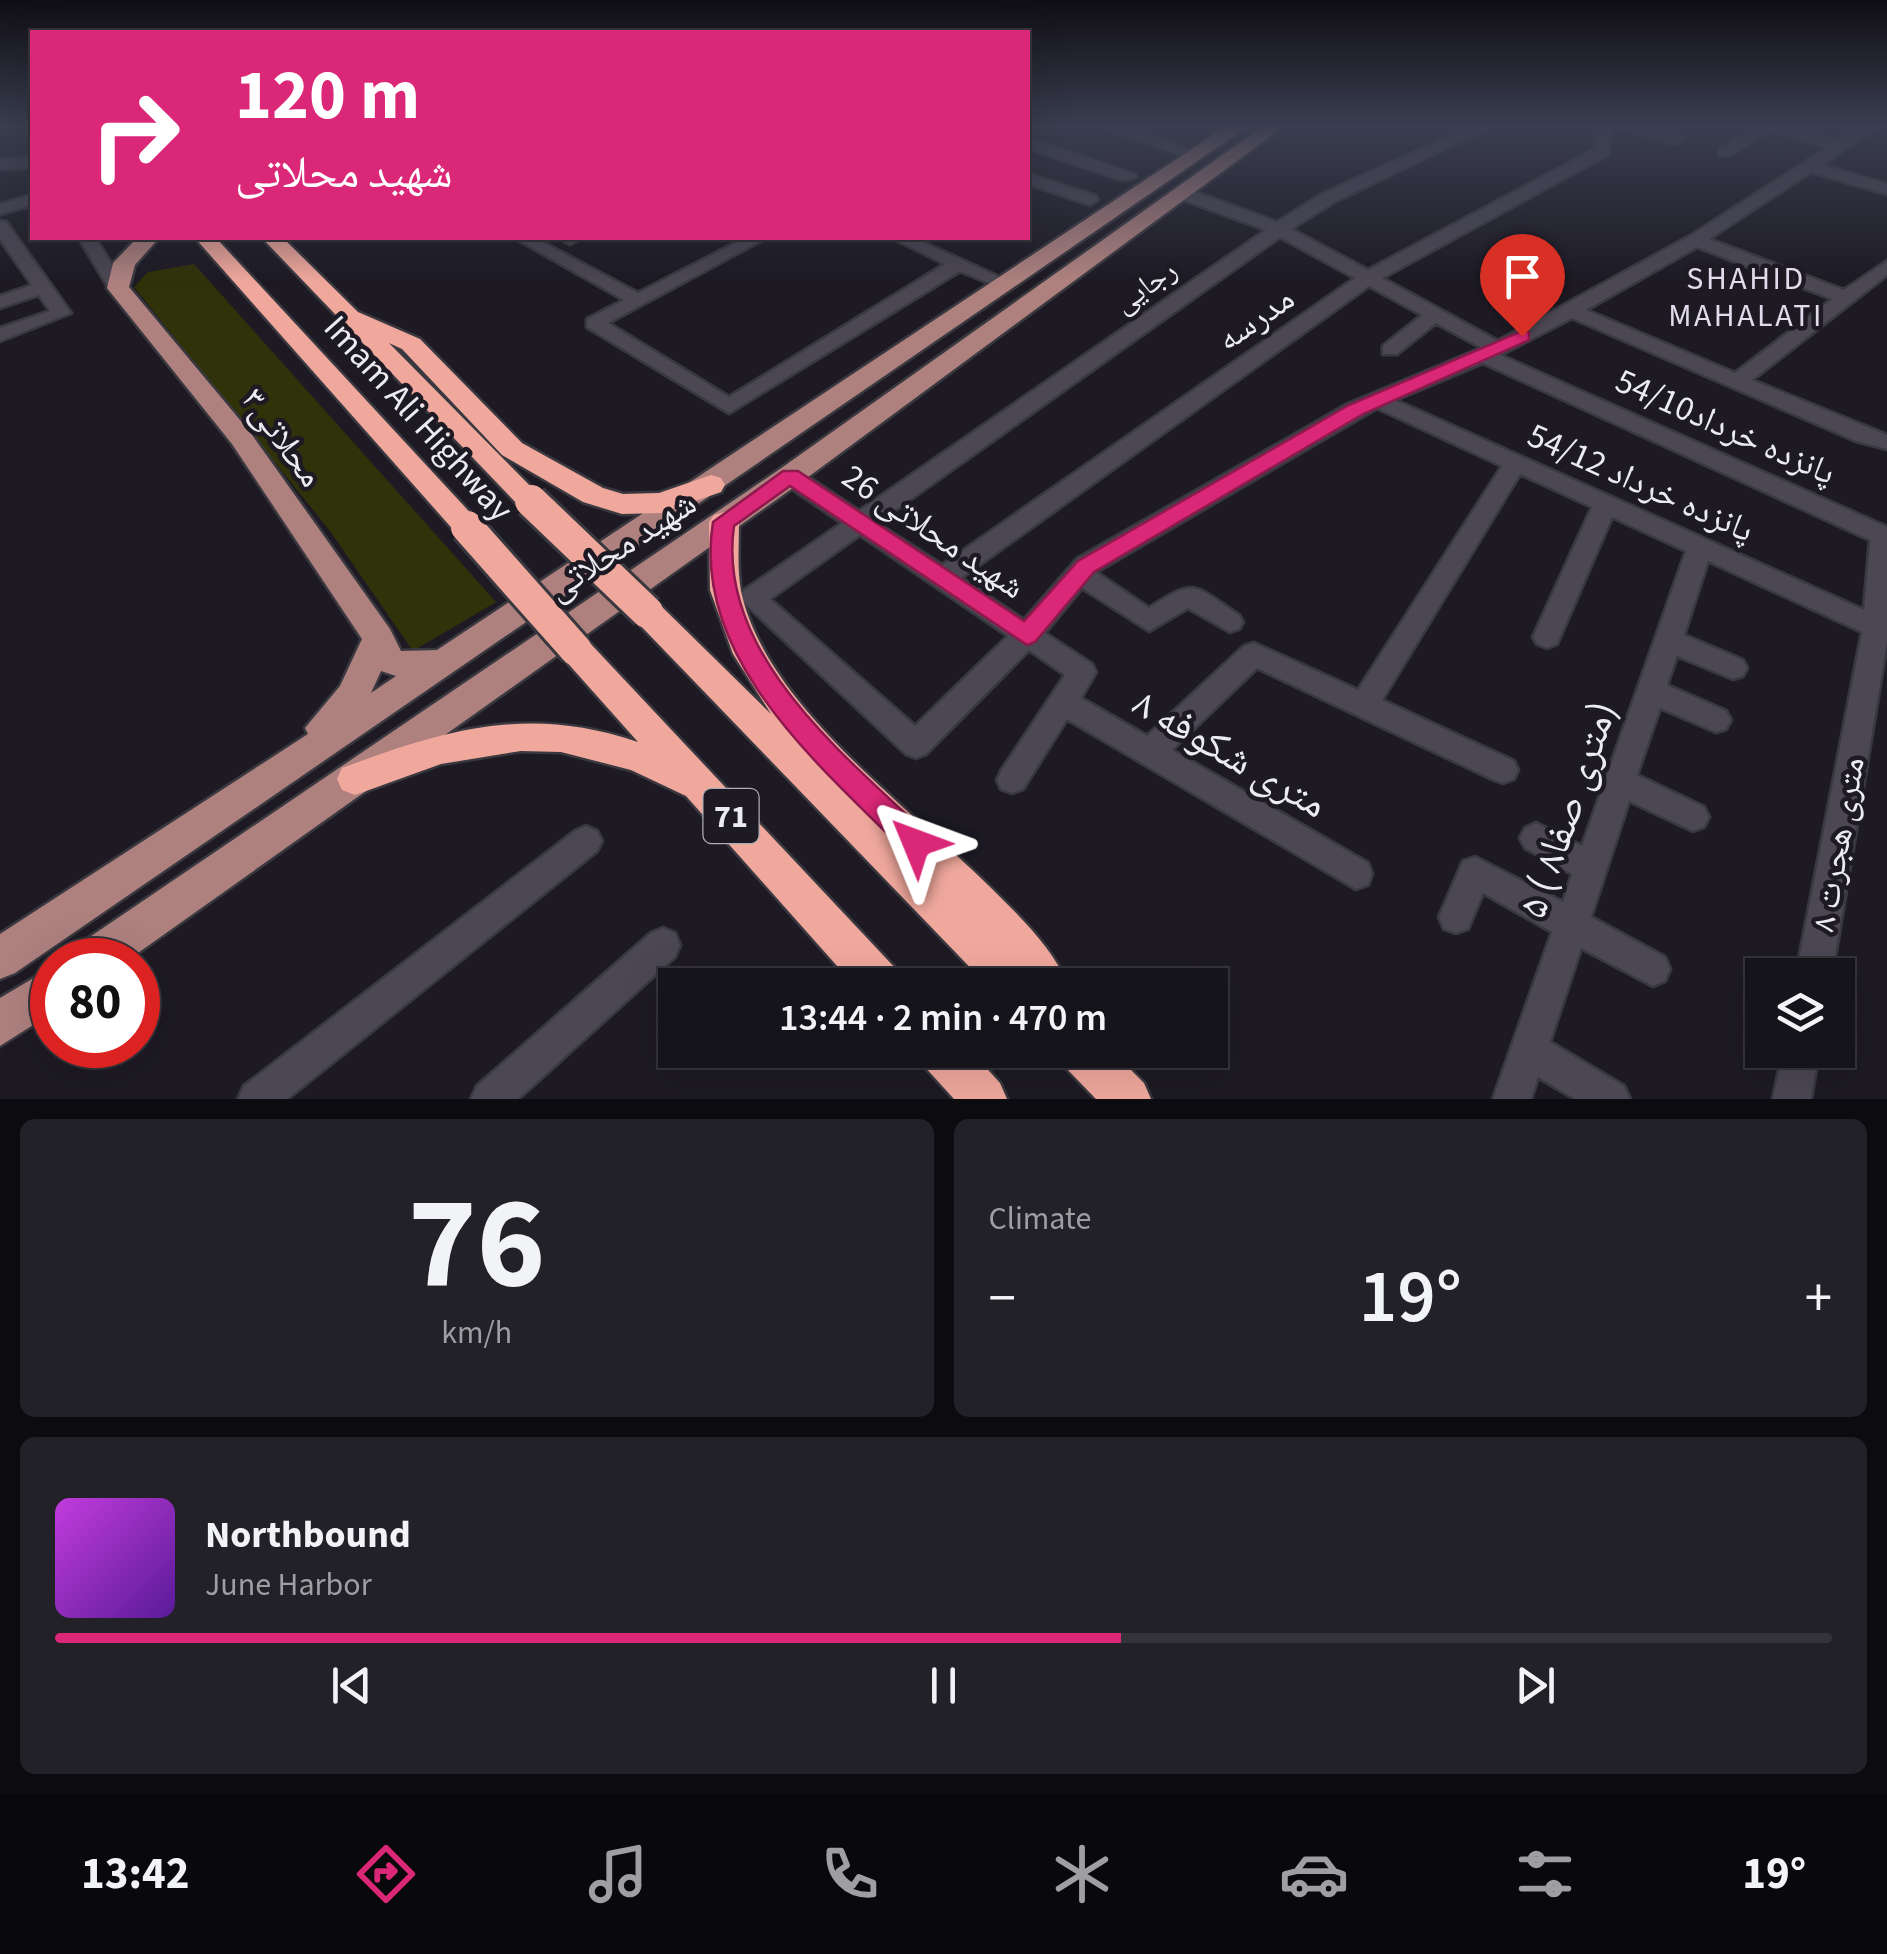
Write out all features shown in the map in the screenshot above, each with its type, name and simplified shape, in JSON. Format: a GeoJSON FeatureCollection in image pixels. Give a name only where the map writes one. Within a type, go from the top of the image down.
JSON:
{"type":"FeatureCollection","features":[{"type":"Feature","properties":{"kind":"highway","name":"Imam Ali Highway"},"geometry":{"type":"LineString","coordinates":[[208,240],[576,650],[711,794]]}},
{"type":"Feature","properties":{"kind":"highway","name":"Imam Ali Highway"},"geometry":{"type":"LineString","coordinates":[[274,240],[999,968]]}},
{"type":"Feature","properties":{"kind":"highway"},"geometry":{"type":"LineString","coordinates":[[355,318],[411,344],[512,449],[593,495],[622,504],[662,504],[712,485]]}},
{"type":"Feature","properties":{"kind":"highway"},"geometry":{"type":"LineString","coordinates":[[724,522],[718,557],[720,574],[740,639],[760,675],[836,764],[1023,947],[1036,968]]}},
{"type":"Feature","properties":{"kind":"highway"},"geometry":{"type":"LineString","coordinates":[[355,779],[438,748],[486,738],[548,735],[606,744],[658,764],[711,794]]}},
{"type":"Feature","properties":{"kind":"highway","name":"71"},"geometry":{"type":"LineString","coordinates":[[711,794],[867,968]]}},
{"type":"Feature","properties":{"kind":"highway"},"geometry":{"type":"LineString","coordinates":[[956,1068],[984,1099]]}},
{"type":"Feature","properties":{"kind":"main road","name":"شهید محلاتی"},"geometry":{"type":"LineString","coordinates":[[0,958],[712,485],[1162,178]]}},
{"type":"Feature","properties":{"kind":"main road","name":"شهید محلاتی"},"geometry":{"type":"LineString","coordinates":[[125,938],[790,476],[1205,178]]}},
{"type":"Feature","properties":{"kind":"main road"},"geometry":{"type":"LineString","coordinates":[[118,288],[124,263],[146,240]]}},
{"type":"Feature","properties":{"kind":"main road","name":"محلاتی۳"},"geometry":{"type":"LineString","coordinates":[[118,288],[241,438],[379,638],[389,660],[402,665],[442,663]]}},
{"type":"Feature","properties":{"kind":"main road"},"geometry":{"type":"LineString","coordinates":[[288,766],[354,695],[379,638]]}},
{"type":"Feature","properties":{"kind":"main road"},"geometry":{"type":"LineString","coordinates":[[0,1024],[30,1003]]}},
{"type":"Feature","properties":{"kind":"street","name":"رجایی"},"geometry":{"type":"LineString","coordinates":[[1027,635],[916,745],[752,598],[1279,229],[1330,198],[1373,178]]}},
{"type":"Feature","properties":{"kind":"street","name":"مدرسه"},"geometry":{"type":"LineString","coordinates":[[942,578],[1371,276],[1550,178]]}},
{"type":"Feature","properties":{"kind":"street"},"geometry":{"type":"LineString","coordinates":[[1027,635],[1080,574],[1103,556],[1377,400],[1490,352],[1571,311],[1794,178]]}},
{"type":"Feature","properties":{"kind":"street"},"geometry":{"type":"LineString","coordinates":[[1850,178],[1887,189]]}},
{"type":"Feature","properties":{"kind":"street"},"geometry":{"type":"LineString","coordinates":[[1030,179],[1090,200]]}},
{"type":"Feature","properties":{"kind":"street","name":"پانزده خرداد54/10"},"geometry":{"type":"LineString","coordinates":[[1184,194],[1279,229],[1436,313],[1490,352],[1885,536]]}},
{"type":"Feature","properties":{"kind":"street"},"geometry":{"type":"LineString","coordinates":[[0,209],[30,201]]}},
{"type":"Feature","properties":{"kind":"street"},"geometry":{"type":"LineString","coordinates":[[0,226],[8,251],[62,312],[0,335]]}},
{"type":"Feature","properties":{"kind":"street"},"geometry":{"type":"LineString","coordinates":[[88,240],[118,288]]}},
{"type":"Feature","properties":{"kind":"street"},"geometry":{"type":"LineString","coordinates":[[527,240],[638,300]]}},
{"type":"Feature","properties":{"kind":"street"},"geometry":{"type":"LineString","coordinates":[[754,240],[594,323],[728,406],[960,264]]}},
{"type":"Feature","properties":{"kind":"street"},"geometry":{"type":"LineString","coordinates":[[905,240],[1008,285]]}},
{"type":"Feature","properties":{"kind":"street"},"geometry":{"type":"LineString","coordinates":[[1696,240],[1846,298]]}},
{"type":"Feature","properties":{"kind":"street"},"geometry":{"type":"LineString","coordinates":[[1737,382],[1887,266]]}},
{"type":"Feature","properties":{"kind":"street"},"geometry":{"type":"LineString","coordinates":[[0,302],[43,287]]}},
{"type":"Feature","properties":{"kind":"street"},"geometry":{"type":"LineString","coordinates":[[1571,311],[1864,436],[1887,442]]}},
{"type":"Feature","properties":{"kind":"street"},"geometry":{"type":"LineString","coordinates":[[1390,350],[1436,313]]}},
{"type":"Feature","properties":{"kind":"street","name":"پانزده خرداد 54/12"},"geometry":{"type":"LineString","coordinates":[[1377,400],[1876,627]]}},
{"type":"Feature","properties":{"kind":"street"},"geometry":{"type":"LineString","coordinates":[[1364,705],[1515,463]]}},
{"type":"Feature","properties":{"kind":"street","name":"شهید محلاتی 26"},"geometry":{"type":"LineString","coordinates":[[790,476],[1082,672],[1012,780]]}},
{"type":"Feature","properties":{"kind":"street"},"geometry":{"type":"LineString","coordinates":[[1547,637],[1605,504]]}},
{"type":"Feature","properties":{"kind":"street","name":"۸ متری هجرت"},"geometry":{"type":"LineString","coordinates":[[1817,958],[1876,627],[1885,536]]}},
{"type":"Feature","properties":{"kind":"street","name":"۵ ( ۸متری صفا)"},"geometry":{"type":"LineString","coordinates":[[1512,1099],[1700,547]]}},
{"type":"Feature","properties":{"kind":"street"},"geometry":{"type":"LineString","coordinates":[[1080,574],[1149,621],[1188,595],[1230,622]]}},
{"type":"Feature","properties":{"kind":"street"},"geometry":{"type":"LineString","coordinates":[[1668,640],[1733,668]]}},
{"type":"Feature","properties":{"kind":"street"},"geometry":{"type":"LineString","coordinates":[[1148,754],[1254,654],[1503,770]]}},
{"type":"Feature","properties":{"kind":"street"},"geometry":{"type":"LineString","coordinates":[[1652,690],[1716,720]]}},
{"type":"Feature","properties":{"kind":"street","name":"۸ متری شکوفه"},"geometry":{"type":"LineString","coordinates":[[1063,702],[1356,874]]}},
{"type":"Feature","properties":{"kind":"street"},"geometry":{"type":"LineString","coordinates":[[1620,782],[1693,817]]}},
{"type":"Feature","properties":{"kind":"street"},"geometry":{"type":"LineString","coordinates":[[1536,838],[1591,868]]}},
{"type":"Feature","properties":{"kind":"street"},"geometry":{"type":"LineString","coordinates":[[258,1099],[586,841]]}},
{"type":"Feature","properties":{"kind":"street"},"geometry":{"type":"LineString","coordinates":[[1456,917],[1475,872],[1653,969]]}},
{"type":"Feature","properties":{"kind":"street"},"geometry":{"type":"LineString","coordinates":[[490,1099],[663,945]]}},
{"type":"Feature","properties":{"kind":"street"},"geometry":{"type":"LineString","coordinates":[[1529,1050],[1610,1099]]}},
{"type":"Feature","properties":{"kind":"street"},"geometry":{"type":"LineString","coordinates":[[1792,1099],[1798,1068]]}},
{"type":"Feature","properties":{"kind":"green space"},"geometry":{"type":"Polygon","coordinates":[[[194,264],[496,602],[413,651],[330,531],[134,287],[148,272],[194,264]]]}},
{"type":"Feature","properties":{"kind":"district","name":"SHAHID MAHALATI"},"geometry":{"type":"Point","coordinates":[1746,296]}},
{"type":"Feature","properties":{"kind":"route"},"geometry":{"type":"LineString","coordinates":[[916,843],[836,764],[760,675],[740,639],[720,574],[718,557],[724,522],[790,476],[1027,635],[1086,566],[1356,410],[1522,336]]}}]}
